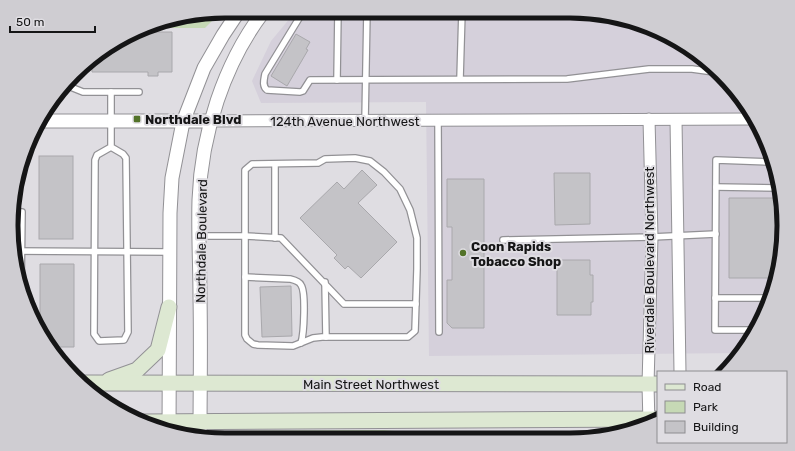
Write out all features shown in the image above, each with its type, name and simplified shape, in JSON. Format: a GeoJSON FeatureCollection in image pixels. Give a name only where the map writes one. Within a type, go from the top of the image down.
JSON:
{"type":"FeatureCollection","features":[{"type":"Feature","properties":{"kind":"main road"},"geometry":{"type":"LineString","coordinates":[[92,383],[137,370],[158,350],[169,307]]}},
{"type":"Feature","properties":{"kind":"main road","name":"Main Street Northwest"},"geometry":{"type":"LineString","coordinates":[[92,383],[653,384]]}},
{"type":"Feature","properties":{"kind":"main road"},"geometry":{"type":"LineString","coordinates":[[171,426],[200,422],[639,421]]}},
{"type":"Feature","properties":{"kind":"street"},"geometry":{"type":"LineString","coordinates":[[169,425],[169,307],[172,178],[183,122],[204,68],[234,18]]}},
{"type":"Feature","properties":{"kind":"street","name":"Northdale Boulevard"},"geometry":{"type":"LineString","coordinates":[[200,431],[201,384],[199,200],[206,138],[210,121],[227,76],[240,49],[260,18]]}},
{"type":"Feature","properties":{"kind":"street","name":"Riverdale Boulevard Northwest"},"geometry":{"type":"LineString","coordinates":[[649,119],[652,237],[652,416]]}},
{"type":"Feature","properties":{"kind":"street"},"geometry":{"type":"LineString","coordinates":[[680,371],[676,120],[747,119]]}},
{"type":"Feature","properties":{"kind":"street","name":"124th Avenue Northwest"},"geometry":{"type":"LineString","coordinates":[[47,121],[183,122],[676,120]]}},
{"type":"Feature","properties":{"kind":"lane"},"geometry":{"type":"LineString","coordinates":[[299,18],[265,74],[263,84],[264,88],[271,91],[300,92],[303,91],[310,80],[366,81],[567,79],[649,69],[692,69],[708,71]]}},
{"type":"Feature","properties":{"kind":"lane"},"geometry":{"type":"LineString","coordinates":[[338,18],[338,80]]}},
{"type":"Feature","properties":{"kind":"lane"},"geometry":{"type":"LineString","coordinates":[[365,121],[367,18]]}},
{"type":"Feature","properties":{"kind":"lane"},"geometry":{"type":"LineString","coordinates":[[460,79],[462,18]]}},
{"type":"Feature","properties":{"kind":"lane"},"geometry":{"type":"LineString","coordinates":[[72,86],[83,92],[139,92]]}},
{"type":"Feature","properties":{"kind":"lane"},"geometry":{"type":"LineString","coordinates":[[111,92],[111,147]]}},
{"type":"Feature","properties":{"kind":"lane"},"geometry":{"type":"LineString","coordinates":[[438,120],[439,332]]}},
{"type":"Feature","properties":{"kind":"lane"},"geometry":{"type":"LineString","coordinates":[[111,147],[123,154],[126,158],[128,332],[124,340],[99,341],[94,334],[95,160],[97,155],[111,147]]}},
{"type":"Feature","properties":{"kind":"lane"},"geometry":{"type":"LineString","coordinates":[[355,158],[370,161],[384,172],[400,189],[410,210],[417,238],[415,331],[408,337],[312,338],[293,346],[258,345],[253,344],[247,339],[245,335],[245,170],[252,164],[275,164],[318,164],[325,159],[355,158]]}},
{"type":"Feature","properties":{"kind":"lane"},"geometry":{"type":"LineString","coordinates":[[748,330],[715,330],[716,160],[767,162]]}},
{"type":"Feature","properties":{"kind":"lane"},"geometry":{"type":"LineString","coordinates":[[275,164],[275,238]]}},
{"type":"Feature","properties":{"kind":"lane"},"geometry":{"type":"LineString","coordinates":[[716,187],[773,188]]}},
{"type":"Feature","properties":{"kind":"lane"},"geometry":{"type":"LineString","coordinates":[[18,212],[22,212],[21,260]]}},
{"type":"Feature","properties":{"kind":"lane"},"geometry":{"type":"LineString","coordinates":[[503,240],[716,234]]}},
{"type":"Feature","properties":{"kind":"lane"},"geometry":{"type":"LineString","coordinates":[[199,236],[281,238],[325,282],[344,304],[416,304]]}},
{"type":"Feature","properties":{"kind":"lane"},"geometry":{"type":"LineString","coordinates":[[21,252],[170,252]]}},
{"type":"Feature","properties":{"kind":"lane"},"geometry":{"type":"LineString","coordinates":[[245,277],[297,280],[301,285],[303,294],[301,343]]}},
{"type":"Feature","properties":{"kind":"lane"},"geometry":{"type":"LineString","coordinates":[[325,282],[326,337]]}},
{"type":"Feature","properties":{"kind":"lane"},"geometry":{"type":"LineString","coordinates":[[716,298],[764,298]]}},
{"type":"Feature","properties":{"kind":"shaded area"},"geometry":{"type":"Polygon","coordinates":[[[290,18],[583,18],[610,22],[636,29],[661,39],[685,53],[706,69],[726,89],[742,110],[761,146],[773,185],[777,212],[777,239],[773,266],[761,305],[742,341],[733,353],[429,356],[426,102],[261,103],[252,81],[271,41],[290,18]]]}},
{"type":"Feature","properties":{"kind":"green space"},"geometry":{"type":"Polygon","coordinates":[[[215,18],[205,28],[162,28],[185,22],[215,18]]]}},
{"type":"Feature","properties":{"kind":"green space"},"geometry":{"type":"Polygon","coordinates":[[[384,430],[414,433],[227,433],[233,431],[384,430]]]}},
{"type":"Feature","properties":{"kind":"building"},"geometry":{"type":"Polygon","coordinates":[[[151,32],[172,32],[172,72],[158,72],[158,76],[148,76],[148,72],[92,72],[92,67],[99,61],[134,39],[151,32]]]}},
{"type":"Feature","properties":{"kind":"building"},"geometry":{"type":"Polygon","coordinates":[[[296,34],[310,42],[306,49],[308,50],[287,86],[271,76],[296,34]]]}},
{"type":"Feature","properties":{"kind":"building"},"geometry":{"type":"Polygon","coordinates":[[[39,156],[73,156],[73,239],[39,239],[39,156]]]}},
{"type":"Feature","properties":{"kind":"building"},"geometry":{"type":"Polygon","coordinates":[[[362,170],[377,185],[358,203],[397,242],[361,278],[348,266],[345,269],[334,258],[337,255],[300,218],[337,182],[344,189],[362,170]]]}},
{"type":"Feature","properties":{"kind":"building"},"geometry":{"type":"Polygon","coordinates":[[[554,173],[590,173],[590,224],[555,225],[554,173]]]}},
{"type":"Feature","properties":{"kind":"building"},"geometry":{"type":"Polygon","coordinates":[[[447,179],[484,179],[484,328],[452,328],[447,323],[447,280],[452,280],[452,227],[447,227],[447,179]]]}},
{"type":"Feature","properties":{"kind":"building"},"geometry":{"type":"Polygon","coordinates":[[[729,198],[775,198],[777,212],[777,239],[770,278],[729,278],[729,198]]]}},
{"type":"Feature","properties":{"kind":"building"},"geometry":{"type":"Polygon","coordinates":[[[557,260],[590,260],[590,275],[593,275],[593,302],[591,302],[591,315],[557,315],[557,260]]]}},
{"type":"Feature","properties":{"kind":"building"},"geometry":{"type":"Polygon","coordinates":[[[40,264],[74,264],[74,347],[57,347],[40,319],[40,264]]]}},
{"type":"Feature","properties":{"kind":"building"},"geometry":{"type":"Polygon","coordinates":[[[291,286],[292,336],[262,337],[260,287],[291,286]]]}},
{"type":"Feature","properties":{"kind":"place","name":"Northdale Blvd"},"geometry":{"type":"Point","coordinates":[137,119]}},
{"type":"Feature","properties":{"kind":"place","name":"Coon Rapids Tobacco Shop"},"geometry":{"type":"Point","coordinates":[463,253]}}]}
